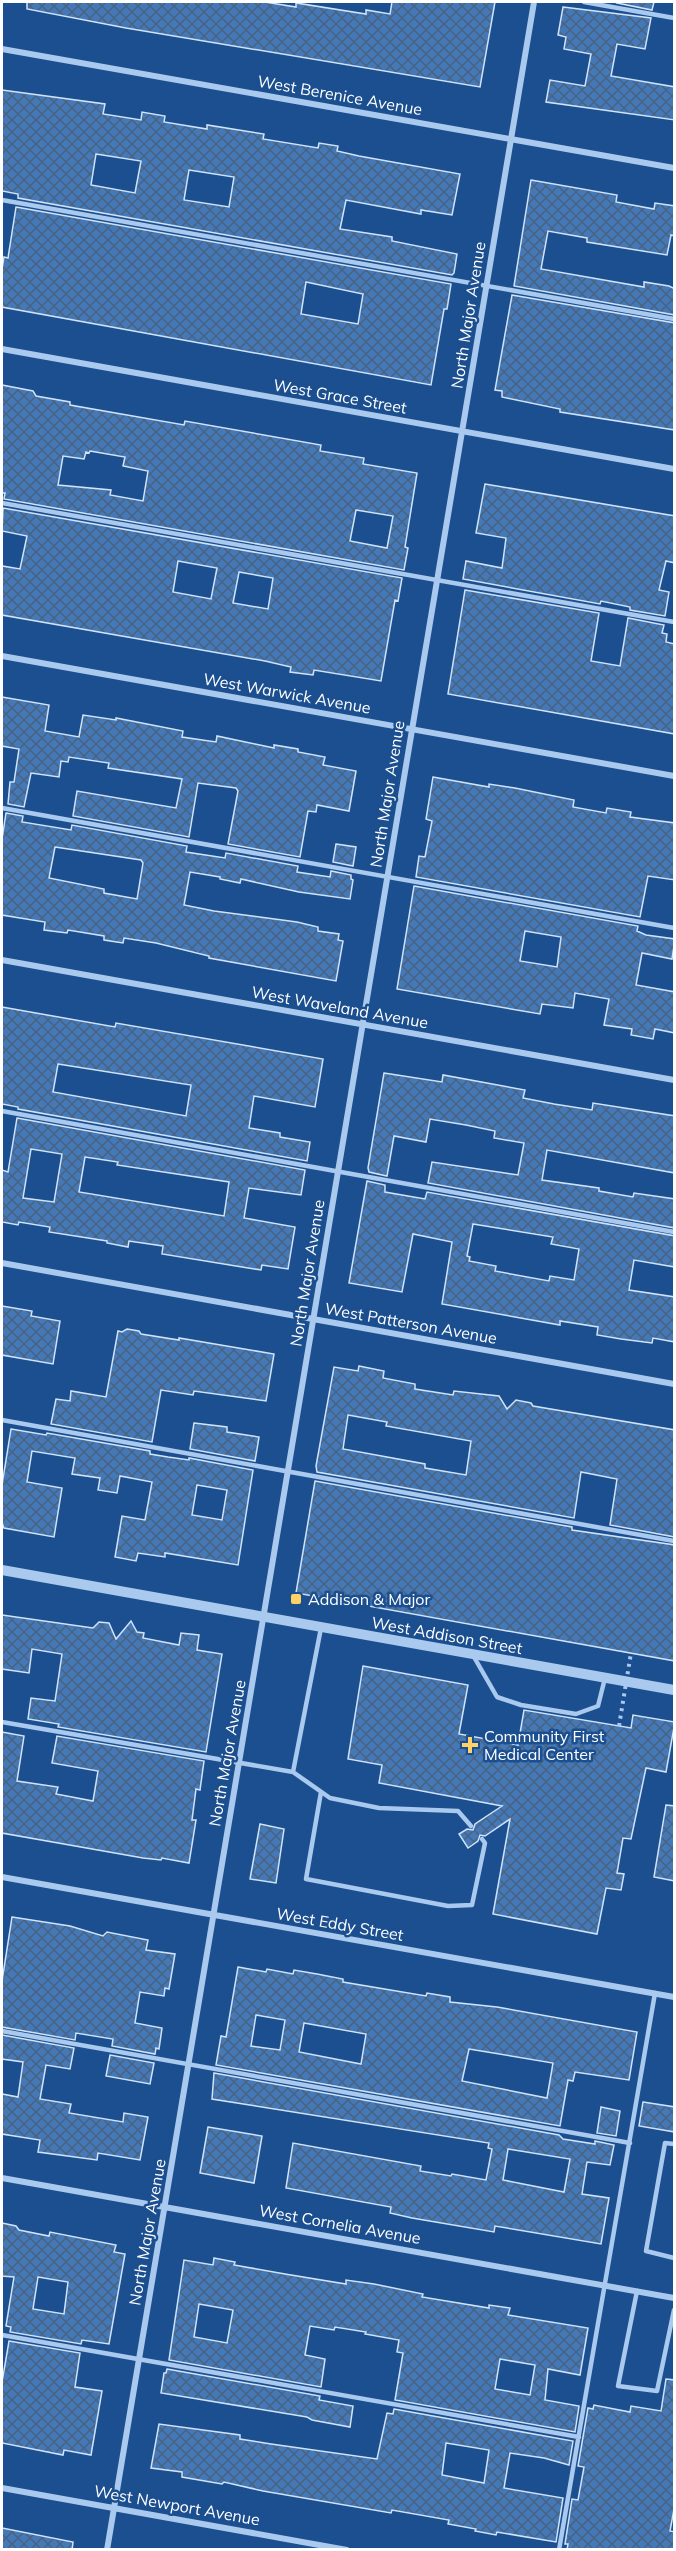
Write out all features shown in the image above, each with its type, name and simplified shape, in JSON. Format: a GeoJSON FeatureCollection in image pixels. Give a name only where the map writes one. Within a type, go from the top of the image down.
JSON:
{"type":"FeatureCollection","features":[{"type":"Feature","properties":{"kind":"street","name":"North Major Avenue"},"geometry":{"type":"LineString","coordinates":[[107,2550],[534,2]]}},
{"type":"Feature","properties":{"kind":"street","name":"West Berenice Avenue"},"geometry":{"type":"LineString","coordinates":[[2,49],[675,168]]}},
{"type":"Feature","properties":{"kind":"street","name":"West Grace Street"},"geometry":{"type":"LineString","coordinates":[[2,349],[675,469]]}},
{"type":"Feature","properties":{"kind":"street","name":"West Warwick Avenue"},"geometry":{"type":"LineString","coordinates":[[2,656],[675,776]]}},
{"type":"Feature","properties":{"kind":"street","name":"West Waveland Avenue"},"geometry":{"type":"LineString","coordinates":[[2,960],[675,1080]]}},
{"type":"Feature","properties":{"kind":"street","name":"West Patterson Avenue"},"geometry":{"type":"LineString","coordinates":[[2,1263],[675,1384]]}},
{"type":"Feature","properties":{"kind":"street","name":"West Addison Street"},"geometry":{"type":"LineString","coordinates":[[2,1570],[675,1690]]}},
{"type":"Feature","properties":{"kind":"street","name":"West Eddy Street"},"geometry":{"type":"LineString","coordinates":[[2,1877],[675,1997]]}},
{"type":"Feature","properties":{"kind":"street","name":"West Cornelia Avenue"},"geometry":{"type":"LineString","coordinates":[[2,2178],[675,2298]]}},
{"type":"Feature","properties":{"kind":"street","name":"West Newport Avenue"},"geometry":{"type":"LineString","coordinates":[[2,2488],[347,2550]]}},
{"type":"Feature","properties":{"kind":"lane"},"geometry":{"type":"LineString","coordinates":[[584,2],[675,18]]}},
{"type":"Feature","properties":{"kind":"lane"},"geometry":{"type":"LineString","coordinates":[[2,200],[675,320]]}},
{"type":"Feature","properties":{"kind":"lane"},"geometry":{"type":"LineString","coordinates":[[2,503],[675,622]]}},
{"type":"Feature","properties":{"kind":"lane"},"geometry":{"type":"LineString","coordinates":[[2,808],[675,928]]}},
{"type":"Feature","properties":{"kind":"lane"},"geometry":{"type":"LineString","coordinates":[[2,1111],[675,1232]]}},
{"type":"Feature","properties":{"kind":"lane"},"geometry":{"type":"LineString","coordinates":[[2,1420],[675,1541]]}},
{"type":"Feature","properties":{"kind":"lane"},"geometry":{"type":"LineString","coordinates":[[293,1772],[321,1628]]}},
{"type":"Feature","properties":{"kind":"lane"},"geometry":{"type":"LineString","coordinates":[[472,1655],[497,1697],[532,1707],[576,1714],[598,1706],[605,1678]]}},
{"type":"Feature","properties":{"kind":"lane"},"geometry":{"type":"LineString","coordinates":[[2,1722],[239,1765],[293,1772],[330,1798],[379,1808],[458,1810],[471,1826]]}},
{"type":"Feature","properties":{"kind":"lane"},"geometry":{"type":"LineString","coordinates":[[321,1792],[306,1879],[448,1906],[472,1905],[485,1843],[482,1839]]}},
{"type":"Feature","properties":{"kind":"lane"},"geometry":{"type":"LineString","coordinates":[[560,2550],[655,1993]]}},
{"type":"Feature","properties":{"kind":"lane"},"geometry":{"type":"LineString","coordinates":[[2,2031],[630,2143]]}},
{"type":"Feature","properties":{"kind":"lane"},"geometry":{"type":"LineString","coordinates":[[675,2144],[665,2143],[646,2251],[675,2258]]}},
{"type":"Feature","properties":{"kind":"lane"},"geometry":{"type":"LineString","coordinates":[[637,2291],[618,2386],[657,2391],[675,2310]]}},
{"type":"Feature","properties":{"kind":"lane"},"geometry":{"type":"LineString","coordinates":[[2,2335],[579,2437]]}},
{"type":"Feature","properties":{"kind":"path"},"geometry":{"type":"LineString","coordinates":[[619,1726],[631,1653]]}},
{"type":"Feature","properties":{"kind":"building"},"geometry":{"type":"Polygon","coordinates":[[[27,2],[265,2],[296,7],[296,3],[366,14],[366,10],[390,14],[392,2],[495,2],[480,87],[126,28],[27,9],[27,2]]]}},
{"type":"Feature","properties":{"kind":"building"},"geometry":{"type":"Polygon","coordinates":[[[618,2],[654,2],[652,10],[618,2]]]}},
{"type":"Feature","properties":{"kind":"building"},"geometry":{"type":"Polygon","coordinates":[[[563,7],[651,18],[645,49],[617,44],[611,76],[675,87],[675,120],[546,102],[550,80],[585,86],[591,54],[564,49],[566,37],[558,35],[563,7]]]}},
{"type":"Feature","properties":{"kind":"building"},"geometry":{"type":"Polygon","coordinates":[[[2,90],[105,104],[103,114],[141,120],[142,112],[165,116],[164,122],[207,129],[207,125],[264,134],[263,139],[318,148],[319,143],[338,146],[337,151],[460,174],[452,215],[421,210],[421,214],[346,200],[340,229],[392,237],[392,241],[457,254],[454,273],[452,275],[18,198],[18,194],[2,191],[2,90]],[[96,154],[91,185],[135,193],[141,161],[96,154]],[[189,170],[184,200],[229,207],[234,177],[189,170]]]}},
{"type":"Feature","properties":{"kind":"building"},"geometry":{"type":"Polygon","coordinates":[[[531,180],[617,195],[616,202],[654,209],[655,203],[675,206],[675,236],[671,235],[667,255],[587,242],[587,238],[548,231],[541,269],[644,287],[644,282],[669,286],[675,289],[675,315],[514,286],[531,180]]]}},
{"type":"Feature","properties":{"kind":"building"},"geometry":{"type":"Polygon","coordinates":[[[16,207],[451,284],[447,309],[444,309],[431,385],[2,307],[2,269],[4,257],[8,258],[16,207]],[[306,282],[301,314],[358,324],[363,294],[306,282]]]}},
{"type":"Feature","properties":{"kind":"building"},"geometry":{"type":"Polygon","coordinates":[[[512,295],[675,323],[675,430],[560,412],[560,409],[502,397],[502,391],[495,390],[512,295]]]}},
{"type":"Feature","properties":{"kind":"building"},"geometry":{"type":"Polygon","coordinates":[[[2,385],[33,391],[36,396],[70,402],[70,405],[184,425],[185,421],[321,445],[320,451],[364,458],[363,464],[417,473],[405,547],[408,548],[404,570],[4,499],[5,493],[2,493],[2,385]],[[86,452],[84,459],[63,456],[58,485],[111,490],[110,495],[143,501],[148,471],[123,466],[125,457],[86,452]],[[356,510],[350,541],[387,548],[393,516],[356,510]]]}},
{"type":"Feature","properties":{"kind":"building"},"geometry":{"type":"Polygon","coordinates":[[[485,484],[675,516],[675,563],[666,561],[659,590],[669,592],[665,616],[630,610],[630,607],[601,601],[600,604],[463,579],[466,561],[502,568],[506,538],[476,533],[485,484]]]}},
{"type":"Feature","properties":{"kind":"building"},"geometry":{"type":"Polygon","coordinates":[[[3,508],[402,578],[398,601],[395,600],[381,681],[314,670],[313,675],[290,672],[291,667],[265,661],[2,615],[2,566],[20,569],[27,536],[2,531],[3,508]],[[178,561],[173,592],[211,599],[217,568],[178,561]],[[239,572],[233,603],[268,609],[273,578],[239,572]]]}},
{"type":"Feature","properties":{"kind":"building"},"geometry":{"type":"Polygon","coordinates":[[[465,590],[599,613],[591,661],[620,666],[628,618],[664,625],[662,633],[667,634],[666,642],[675,644],[675,734],[448,694],[465,590]]]}},
{"type":"Feature","properties":{"kind":"building"},"geometry":{"type":"Polygon","coordinates":[[[2,697],[49,705],[45,731],[79,737],[83,715],[116,720],[116,718],[183,731],[182,737],[216,742],[217,736],[274,748],[274,745],[298,749],[298,752],[325,757],[323,765],[356,771],[349,811],[317,805],[316,812],[308,811],[300,857],[228,844],[238,791],[236,788],[198,783],[189,837],[73,816],[77,791],[176,808],[182,779],[108,768],[109,763],[69,757],[68,762],[61,761],[59,777],[31,773],[24,807],[8,804],[10,782],[14,782],[19,749],[2,746],[2,697]]]}},
{"type":"Feature","properties":{"kind":"building"},"geometry":{"type":"Polygon","coordinates":[[[433,777],[489,787],[489,784],[515,788],[574,800],[573,807],[606,813],[607,808],[631,812],[630,817],[675,823],[675,880],[648,876],[640,917],[416,877],[419,856],[425,857],[432,821],[426,819],[433,777]]]}},
{"type":"Feature","properties":{"kind":"building"},"geometry":{"type":"Polygon","coordinates":[[[6,813],[23,816],[22,822],[71,830],[72,825],[187,846],[186,852],[225,858],[226,853],[298,866],[297,872],[330,877],[331,871],[351,875],[353,880],[350,899],[299,892],[241,879],[240,883],[190,872],[184,905],[297,922],[318,927],[318,931],[339,934],[338,940],[343,941],[336,981],[209,958],[209,956],[156,943],[124,938],[123,943],[104,940],[104,936],[68,930],[67,933],[44,930],[45,922],[2,915],[2,839],[6,813]],[[55,847],[49,878],[104,889],[104,893],[137,899],[143,863],[141,860],[55,847]]]}},
{"type":"Feature","properties":{"kind":"building"},"geometry":{"type":"Polygon","coordinates":[[[336,844],[356,847],[353,866],[333,862],[336,844]]]}},
{"type":"Feature","properties":{"kind":"building"},"geometry":{"type":"Polygon","coordinates":[[[414,886],[638,926],[637,931],[646,935],[675,939],[672,959],[642,953],[636,985],[675,992],[675,1033],[655,1029],[653,1039],[631,1035],[632,1029],[604,1025],[609,999],[575,993],[573,1008],[542,1004],[540,1014],[397,989],[414,886]],[[525,931],[520,961],[557,967],[561,937],[525,931]]]}},
{"type":"Feature","properties":{"kind":"building"},"geometry":{"type":"Polygon","coordinates":[[[2,1007],[115,1027],[116,1023],[323,1059],[315,1107],[254,1096],[249,1128],[280,1133],[280,1137],[310,1142],[307,1161],[18,1109],[18,1107],[2,1104],[2,1007]],[[58,1064],[53,1092],[186,1116],[191,1085],[58,1064]]]}},
{"type":"Feature","properties":{"kind":"building"},"geometry":{"type":"Polygon","coordinates":[[[384,1073],[442,1082],[443,1075],[525,1090],[523,1098],[554,1104],[592,1110],[593,1103],[675,1116],[675,1173],[547,1150],[542,1180],[599,1188],[599,1191],[633,1197],[634,1193],[675,1199],[675,1228],[428,1183],[432,1162],[518,1175],[524,1143],[494,1138],[495,1131],[466,1125],[430,1119],[426,1142],[394,1136],[387,1176],[369,1172],[384,1073]]]}},
{"type":"Feature","properties":{"kind":"building"},"geometry":{"type":"Polygon","coordinates":[[[17,1118],[305,1170],[301,1195],[249,1188],[244,1218],[295,1227],[288,1269],[262,1265],[261,1270],[162,1254],[163,1246],[129,1241],[128,1247],[107,1243],[107,1241],[49,1232],[50,1227],[2,1222],[2,1170],[8,1172],[17,1118]],[[31,1149],[23,1198],[54,1202],[62,1154],[31,1149]],[[85,1157],[79,1192],[224,1216],[229,1182],[117,1165],[118,1162],[85,1157]]]}},
{"type":"Feature","properties":{"kind":"building"},"geometry":{"type":"Polygon","coordinates":[[[367,1181],[385,1185],[385,1192],[425,1199],[427,1192],[675,1236],[675,1267],[634,1260],[629,1290],[675,1297],[675,1342],[653,1338],[652,1343],[621,1339],[597,1335],[598,1327],[560,1321],[560,1325],[442,1304],[452,1242],[413,1234],[402,1292],[349,1283],[367,1181]],[[473,1224],[467,1256],[470,1257],[469,1261],[496,1266],[495,1271],[549,1281],[550,1276],[574,1280],[579,1249],[551,1244],[553,1237],[473,1224]]]}},
{"type":"Feature","properties":{"kind":"building"},"geometry":{"type":"Polygon","coordinates":[[[2,1306],[32,1311],[31,1316],[60,1321],[53,1364],[2,1355],[2,1306]]]}},
{"type":"Feature","properties":{"kind":"building"},"geometry":{"type":"Polygon","coordinates":[[[127,1329],[139,1331],[141,1334],[274,1354],[266,1401],[194,1391],[193,1395],[161,1390],[152,1442],[51,1424],[56,1399],[70,1401],[71,1391],[106,1397],[118,1331],[122,1332],[127,1329]]]}},
{"type":"Feature","properties":{"kind":"building"},"geometry":{"type":"Polygon","coordinates":[[[359,1366],[384,1371],[383,1378],[415,1384],[415,1389],[453,1395],[454,1391],[499,1396],[507,1409],[516,1400],[531,1403],[533,1406],[675,1430],[675,1537],[610,1525],[617,1479],[581,1472],[574,1518],[317,1472],[316,1466],[334,1367],[358,1371],[359,1366]],[[348,1415],[343,1449],[425,1464],[425,1468],[466,1475],[471,1441],[386,1426],[387,1422],[348,1415]]]}},
{"type":"Feature","properties":{"kind":"building"},"geometry":{"type":"Polygon","coordinates":[[[194,1423],[227,1427],[227,1432],[259,1437],[255,1461],[190,1449],[194,1423]]]}},
{"type":"Feature","properties":{"kind":"building"},"geometry":{"type":"Polygon","coordinates":[[[11,1429],[46,1435],[47,1433],[150,1451],[150,1454],[189,1460],[189,1458],[253,1470],[238,1565],[165,1553],[165,1557],[138,1553],[136,1561],[115,1557],[122,1516],[145,1520],[152,1482],[120,1476],[117,1493],[98,1490],[100,1478],[72,1474],[75,1458],[32,1451],[27,1482],[62,1488],[54,1537],[4,1528],[2,1485],[11,1429]],[[197,1485],[192,1515],[222,1520],[227,1490],[197,1485]]]}},
{"type":"Feature","properties":{"kind":"building"},"geometry":{"type":"Polygon","coordinates":[[[315,1481],[572,1527],[572,1530],[675,1545],[675,1661],[296,1593],[315,1481]]]}},
{"type":"Feature","properties":{"kind":"building"},"geometry":{"type":"Polygon","coordinates":[[[2,1615],[93,1628],[99,1622],[109,1623],[116,1639],[131,1621],[137,1632],[144,1633],[143,1638],[179,1645],[181,1633],[199,1635],[197,1650],[222,1654],[206,1752],[58,1727],[59,1724],[28,1719],[31,1698],[55,1701],[62,1654],[32,1649],[29,1673],[2,1669],[2,1615]]]}},
{"type":"Feature","properties":{"kind":"building"},"geometry":{"type":"Polygon","coordinates":[[[363,1666],[468,1685],[459,1734],[518,1745],[524,1710],[631,1728],[633,1715],[675,1722],[666,1772],[646,1768],[631,1839],[623,1838],[617,1873],[624,1874],[621,1890],[606,1888],[597,1934],[493,1914],[510,1819],[485,1836],[480,1835],[478,1841],[468,1848],[459,1834],[467,1829],[473,1830],[475,1824],[502,1806],[379,1783],[382,1765],[348,1759],[363,1666]]]}},
{"type":"Feature","properties":{"kind":"building"},"geometry":{"type":"Polygon","coordinates":[[[2,1732],[24,1736],[17,1781],[58,1787],[56,1794],[93,1801],[98,1771],[52,1763],[57,1736],[204,1761],[200,1790],[196,1789],[192,1820],[196,1820],[189,1863],[162,1858],[161,1860],[143,1858],[2,1833],[2,1732]]]}},
{"type":"Feature","properties":{"kind":"building"},"geometry":{"type":"Polygon","coordinates":[[[666,1805],[675,1806],[675,1881],[654,1877],[666,1805]]]}},
{"type":"Feature","properties":{"kind":"building"},"geometry":{"type":"Polygon","coordinates":[[[260,1824],[284,1829],[276,1883],[250,1879],[260,1824]]]}},
{"type":"Feature","properties":{"kind":"building"},"geometry":{"type":"Polygon","coordinates":[[[12,1917],[70,1926],[103,1936],[107,1932],[148,1940],[146,1950],[175,1954],[169,1989],[165,1988],[164,1996],[140,1992],[135,2023],[162,2028],[159,2049],[156,2048],[155,2054],[112,2046],[113,2039],[76,2033],[75,2040],[2,2027],[2,1981],[12,1917]]]}},
{"type":"Feature","properties":{"kind":"building"},"geometry":{"type":"Polygon","coordinates":[[[238,1967],[293,1974],[294,1970],[343,1979],[343,1982],[426,1996],[427,1993],[450,1997],[450,2002],[497,2007],[637,2032],[629,2080],[575,2072],[573,2081],[568,2080],[560,2126],[216,2065],[221,2036],[226,2037],[238,1967]],[[256,2015],[251,2046],[280,2050],[285,2020],[256,2015]],[[304,2023],[299,2052],[361,2064],[366,2034],[304,2023]],[[469,2049],[462,2081],[547,2098],[553,2063],[469,2049]]]}},
{"type":"Feature","properties":{"kind":"building"},"geometry":{"type":"Polygon","coordinates":[[[2,2035],[74,2048],[70,2069],[46,2065],[40,2099],[71,2104],[69,2113],[123,2122],[124,2113],[148,2117],[140,2160],[98,2153],[97,2160],[38,2152],[40,2140],[2,2134],[2,2094],[18,2097],[23,2062],[2,2059],[2,2035]]]}},
{"type":"Feature","properties":{"kind":"building"},"geometry":{"type":"Polygon","coordinates":[[[110,2055],[154,2063],[150,2084],[106,2076],[110,2055]]]}},
{"type":"Feature","properties":{"kind":"building"},"geometry":{"type":"Polygon","coordinates":[[[214,2073],[559,2135],[563,2139],[614,2145],[610,2165],[587,2162],[582,2194],[609,2198],[601,2244],[495,2226],[494,2232],[412,2218],[390,2213],[391,2207],[286,2188],[293,2143],[421,2166],[420,2171],[486,2180],[492,2149],[488,2148],[489,2143],[212,2099],[214,2073]],[[508,2149],[503,2180],[564,2192],[570,2159],[508,2149]]]}},
{"type":"Feature","properties":{"kind":"building"},"geometry":{"type":"Polygon","coordinates":[[[643,2102],[675,2107],[675,2132],[639,2126],[643,2102]]]}},
{"type":"Feature","properties":{"kind":"building"},"geometry":{"type":"Polygon","coordinates":[[[601,2107],[620,2111],[616,2136],[597,2133],[601,2107]]]}},
{"type":"Feature","properties":{"kind":"building"},"geometry":{"type":"Polygon","coordinates":[[[208,2127],[262,2136],[254,2183],[200,2173],[208,2127]]]}},
{"type":"Feature","properties":{"kind":"building"},"geometry":{"type":"Polygon","coordinates":[[[2,2223],[16,2226],[19,2230],[49,2236],[50,2232],[116,2245],[114,2252],[125,2254],[109,2344],[82,2340],[81,2344],[10,2332],[11,2327],[6,2326],[14,2277],[2,2276],[2,2223]],[[38,2277],[33,2309],[64,2314],[68,2282],[38,2277]]]}},
{"type":"Feature","properties":{"kind":"building"},"geometry":{"type":"Polygon","coordinates":[[[214,2258],[235,2262],[234,2265],[346,2284],[346,2280],[374,2284],[423,2294],[422,2297],[489,2308],[489,2305],[510,2308],[508,2315],[588,2328],[580,2375],[548,2369],[545,2400],[579,2406],[575,2432],[395,2400],[403,2353],[397,2352],[399,2340],[365,2334],[366,2332],[310,2326],[305,2355],[325,2359],[321,2387],[169,2360],[184,2260],[213,2265],[214,2258]],[[199,2304],[194,2337],[227,2343],[233,2310],[199,2304]],[[500,2359],[495,2389],[530,2395],[535,2365],[500,2359]]]}},
{"type":"Feature","properties":{"kind":"building"},"geometry":{"type":"Polygon","coordinates":[[[9,2341],[80,2353],[75,2387],[102,2391],[91,2455],[64,2450],[63,2455],[2,2443],[2,2382],[9,2341]]]}},
{"type":"Feature","properties":{"kind":"building"},"geometry":{"type":"Polygon","coordinates":[[[167,2369],[320,2396],[319,2400],[353,2406],[350,2427],[307,2417],[161,2393],[164,2373],[167,2369]]]}},
{"type":"Feature","properties":{"kind":"building"},"geometry":{"type":"Polygon","coordinates":[[[666,2379],[675,2380],[675,2504],[670,2531],[675,2532],[675,2550],[567,2550],[568,2544],[565,2544],[572,2499],[578,2500],[584,2467],[578,2466],[588,2408],[593,2409],[594,2405],[630,2412],[631,2406],[661,2411],[666,2379]]]}},
{"type":"Feature","properties":{"kind":"building"},"geometry":{"type":"Polygon","coordinates":[[[394,2409],[573,2441],[569,2465],[544,2458],[510,2453],[504,2488],[563,2498],[556,2542],[497,2532],[496,2535],[448,2524],[449,2520],[392,2510],[391,2513],[224,2482],[222,2484],[182,2477],[182,2472],[151,2468],[159,2424],[240,2435],[240,2439],[271,2444],[377,2459],[387,2413],[393,2414],[394,2409]],[[446,2443],[442,2475],[484,2483],[489,2450],[446,2443]]]}},
{"type":"Feature","properties":{"kind":"building"},"geometry":{"type":"Polygon","coordinates":[[[2,2528],[73,2542],[72,2550],[2,2550],[2,2528]]]}},
{"type":"Feature","properties":{"kind":"place","name":"Addison & Major"},"geometry":{"type":"Point","coordinates":[296,1599]}},
{"type":"Feature","properties":{"kind":"place","name":"Community First Medical Center"},"geometry":{"type":"Point","coordinates":[470,1745]}}]}
